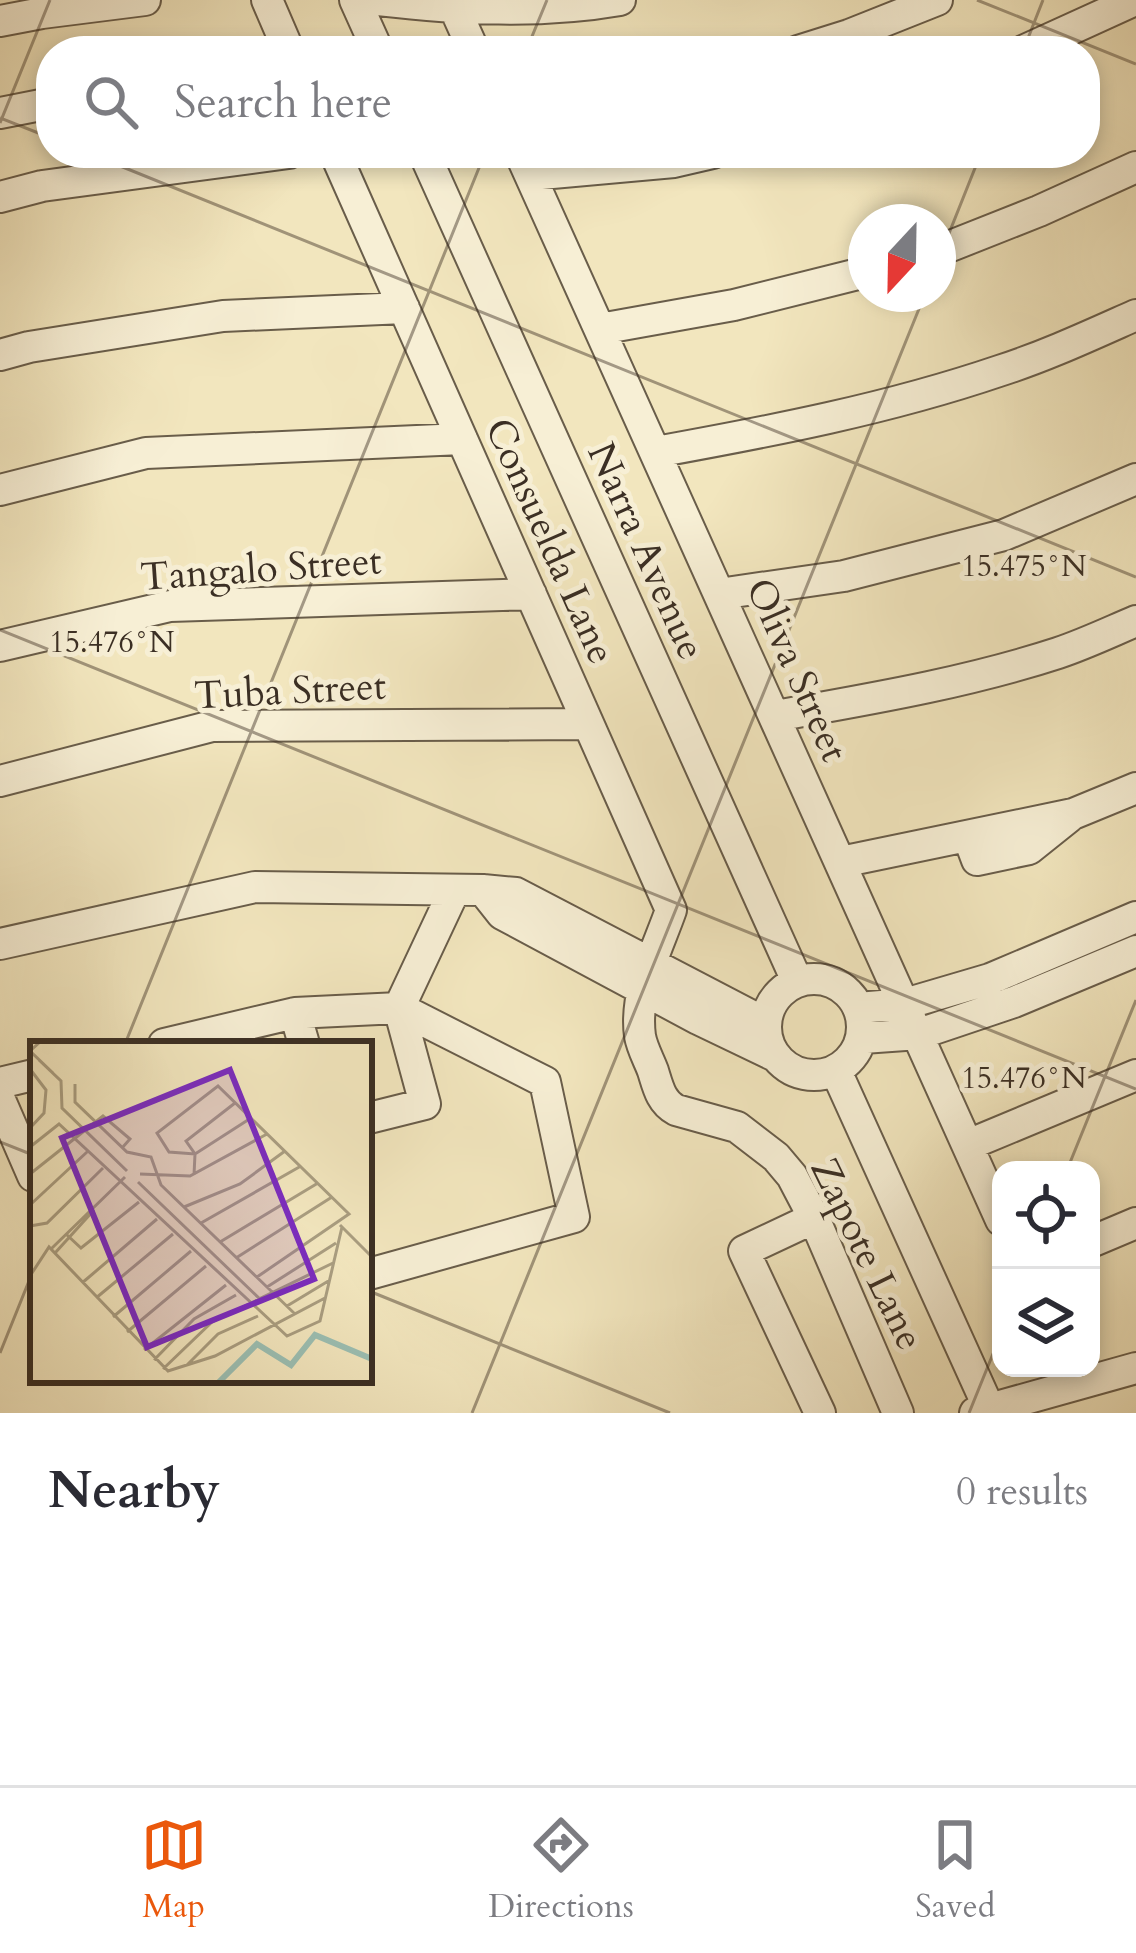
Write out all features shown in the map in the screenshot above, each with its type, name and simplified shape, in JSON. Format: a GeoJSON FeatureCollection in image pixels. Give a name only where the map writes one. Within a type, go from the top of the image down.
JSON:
{"type":"FeatureCollection","features":[{"type":"Feature","properties":{"kind":"street"},"geometry":{"type":"LineString","coordinates":[[0,21],[146,0]]}},
{"type":"Feature","properties":{"kind":"street"},"geometry":{"type":"LineString","coordinates":[[267,0],[283,36]]}},
{"type":"Feature","properties":{"kind":"street"},"geometry":{"type":"LineString","coordinates":[[355,0],[371,36]]}},
{"type":"Feature","properties":{"kind":"street"},"geometry":{"type":"LineString","coordinates":[[378,0],[589,5],[620,0]]}},
{"type":"Feature","properties":{"kind":"street"},"geometry":{"type":"LineString","coordinates":[[846,36],[938,0]]}},
{"type":"Feature","properties":{"kind":"street"},"geometry":{"type":"LineString","coordinates":[[1056,36],[1135,0]]}},
{"type":"Feature","properties":{"kind":"street"},"geometry":{"type":"LineString","coordinates":[[453,4],[467,36]]}},
{"type":"Feature","properties":{"kind":"street"},"geometry":{"type":"LineString","coordinates":[[0,113],[36,106]]}},
{"type":"Feature","properties":{"kind":"street"},"geometry":{"type":"LineString","coordinates":[[956,243],[1039,212],[1136,167]]}},
{"type":"Feature","properties":{"kind":"street"},"geometry":{"type":"LineString","coordinates":[[0,197],[42,186],[177,168]]}},
{"type":"Feature","properties":{"kind":"street","name":"Consuelda Lane"},"geometry":{"type":"LineString","coordinates":[[341,168],[671,910],[648,975]]}},
{"type":"Feature","properties":{"kind":"street","name":"Narra Avenue"},"geometry":{"type":"LineString","coordinates":[[431,168],[797,981]]}},
{"type":"Feature","properties":{"kind":"street","name":"Oliva Street"},"geometry":{"type":"LineString","coordinates":[[527,168],[992,1200]]}},
{"type":"Feature","properties":{"kind":"street"},"geometry":{"type":"LineString","coordinates":[[600,329],[734,305],[848,276]]}},
{"type":"Feature","properties":{"kind":"street"},"geometry":{"type":"LineString","coordinates":[[0,355],[223,316],[404,308]]}},
{"type":"Feature","properties":{"kind":"street"},"geometry":{"type":"LineString","coordinates":[[656,452],[787,429],[947,388],[1003,370],[1136,314]]}},
{"type":"Feature","properties":{"kind":"street"},"geometry":{"type":"LineString","coordinates":[[0,490],[146,453],[462,440]]}},
{"type":"Feature","properties":{"kind":"street"},"geometry":{"type":"LineString","coordinates":[[719,594],[844,576],[1004,535],[1136,478]]}},
{"type":"Feature","properties":{"kind":"street","name":"Tangalo Street"},"geometry":{"type":"LineString","coordinates":[[0,646],[170,606],[531,594]]}},
{"type":"Feature","properties":{"kind":"street"},"geometry":{"type":"LineString","coordinates":[[775,716],[981,674],[1060,652],[1136,621]]}},
{"type":"Feature","properties":{"kind":"street","name":"Tuba Street"},"geometry":{"type":"LineString","coordinates":[[0,781],[212,726],[589,724]]}},
{"type":"Feature","properties":{"kind":"street"},"geometry":{"type":"LineString","coordinates":[[841,862],[1073,814],[1136,788]]}},
{"type":"Feature","properties":{"kind":"street"},"geometry":{"type":"LineString","coordinates":[[0,944],[255,887],[516,893],[648,975],[698,1019],[775,1056]]}},
{"type":"Feature","properties":{"kind":"street"},"geometry":{"type":"LineString","coordinates":[[372,1117],[424,1104],[399,1008],[469,890]]}},
{"type":"Feature","properties":{"kind":"street"},"geometry":{"type":"LineString","coordinates":[[861,1023],[905,1004],[990,979],[1136,917]]}},
{"type":"Feature","properties":{"kind":"street"},"geometry":{"type":"LineString","coordinates":[[861,1023],[919,1034],[1014,1002],[1136,951]]}},
{"type":"Feature","properties":{"kind":"street"},"geometry":{"type":"LineString","coordinates":[[648,975],[765,1023]]}},
{"type":"Feature","properties":{"kind":"street","name":"Zapote Lane"},"geometry":{"type":"LineString","coordinates":[[648,975],[640,1037],[662,1096],[676,1111],[737,1127],[792,1176],[898,1413]]}},
{"type":"Feature","properties":{"kind":"street"},"geometry":{"type":"LineString","coordinates":[[816,979],[845,991],[861,1023],[851,1060],[836,1071],[804,1073],[783,1065],[767,1039],[766,1013],[776,996],[797,981],[816,979]]}},
{"type":"Feature","properties":{"kind":"street"},"geometry":{"type":"LineString","coordinates":[[176,1041],[296,1012],[399,1008],[545,1082],[574,1216],[372,1273]]}},
{"type":"Feature","properties":{"kind":"street"},"geometry":{"type":"LineString","coordinates":[[296,1012],[303,1041]]}},
{"type":"Feature","properties":{"kind":"street"},"geometry":{"type":"LineString","coordinates":[[836,1071],[985,1412],[1078,1389],[1136,1368]]}},
{"type":"Feature","properties":{"kind":"street"},"geometry":{"type":"LineString","coordinates":[[968,1145],[1136,1075]]}},
{"type":"Feature","properties":{"kind":"street"},"geometry":{"type":"LineString","coordinates":[[0,1083],[30,1076]]}},
{"type":"Feature","properties":{"kind":"street"},"geometry":{"type":"LineString","coordinates":[[0,1100],[30,1169]]}},
{"type":"Feature","properties":{"kind":"street"},"geometry":{"type":"LineString","coordinates":[[814,1218],[744,1251],[820,1413]]}},
{"type":"Feature","properties":{"kind":"street"},"geometry":{"type":"LineString","coordinates":[[1100,1238],[1136,1223]]}}]}
